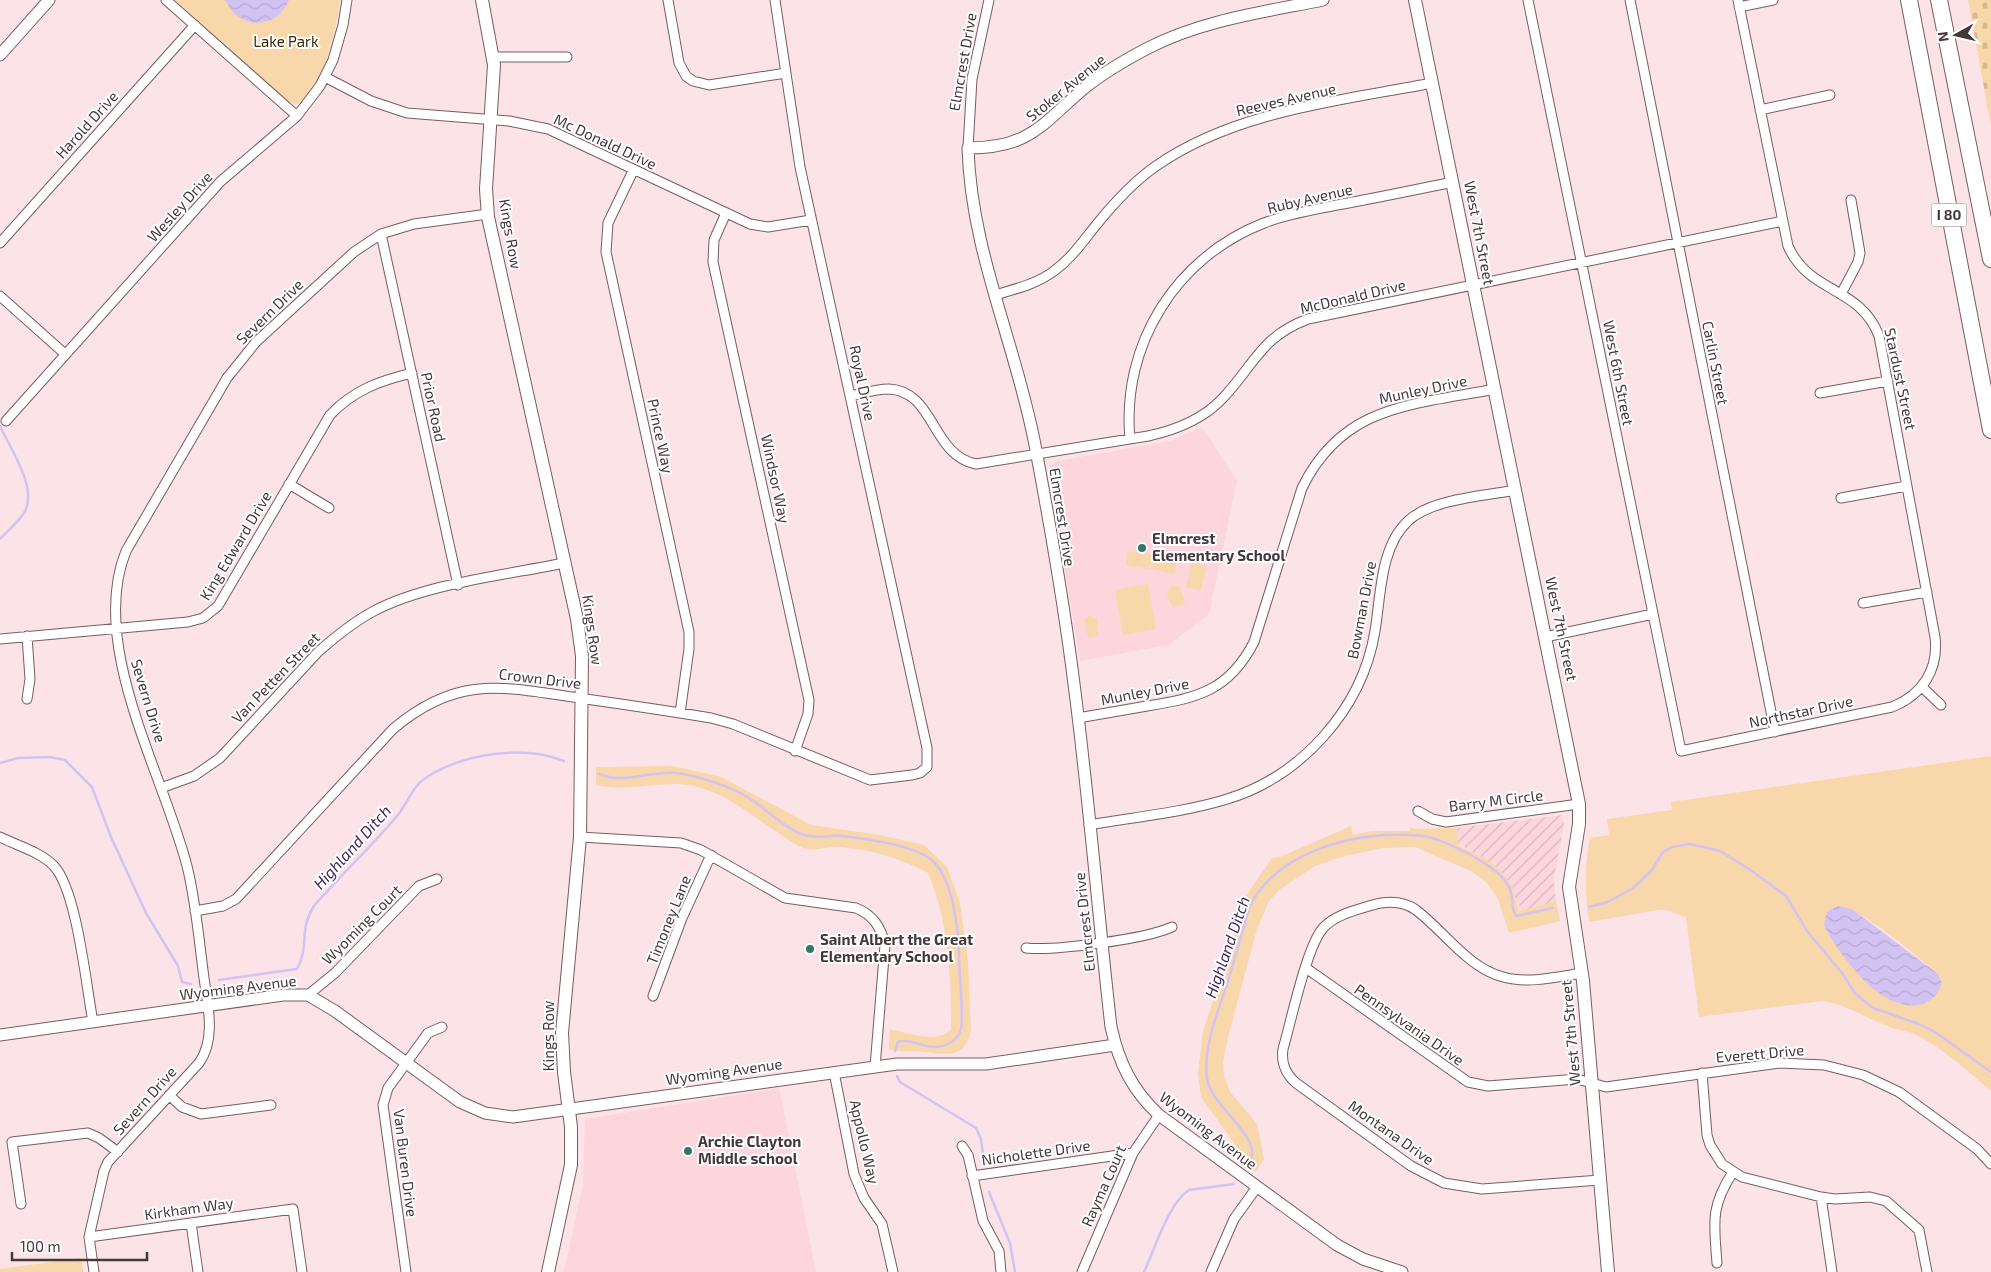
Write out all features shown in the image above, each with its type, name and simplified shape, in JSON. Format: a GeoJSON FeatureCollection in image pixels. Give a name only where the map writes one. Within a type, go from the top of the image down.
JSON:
{"type":"FeatureCollection","features":[{"type":"Feature","properties":{"kind":"highway","name":"I 80"},"geometry":{"type":"LineString","coordinates":[[1909,0],[1991,430]]}},
{"type":"Feature","properties":{"kind":"highway","name":"I 80"},"geometry":{"type":"LineString","coordinates":[[1939,0],[1991,259]]}},
{"type":"Feature","properties":{"kind":"main road","name":"Kings Row"},"geometry":{"type":"LineString","coordinates":[[482,0],[494,57],[492,120],[486,189],[488,214],[581,643],[580,837],[562,1033],[572,1143],[571,1165],[548,1272]]}},
{"type":"Feature","properties":{"kind":"main road","name":"West 7th Street"},"geometry":{"type":"LineString","coordinates":[[1415,0],[1579,804],[1579,824],[1569,887],[1582,973],[1608,1272]]}},
{"type":"Feature","properties":{"kind":"street"},"geometry":{"type":"LineString","coordinates":[[0,55],[49,0]]}},
{"type":"Feature","properties":{"kind":"street"},"geometry":{"type":"LineString","coordinates":[[166,0],[297,116]]}},
{"type":"Feature","properties":{"kind":"street","name":"Wesley Drive"},"geometry":{"type":"LineString","coordinates":[[6,421],[220,182],[297,116],[325,77],[338,46],[347,0]]}},
{"type":"Feature","properties":{"kind":"street"},"geometry":{"type":"LineString","coordinates":[[668,0],[679,63],[686,76],[693,82],[709,85],[786,73]]}},
{"type":"Feature","properties":{"kind":"street","name":"Royal Drive"},"geometry":{"type":"LineString","coordinates":[[775,0],[799,160],[811,220],[927,748],[929,759],[924,770]]}},
{"type":"Feature","properties":{"kind":"street","name":"Elmcrest Drive"},"geometry":{"type":"LineString","coordinates":[[989,0],[972,79],[968,148],[970,192],[976,228],[1025,400],[1037,456],[1078,718],[1115,1045]]}},
{"type":"Feature","properties":{"kind":"street","name":"Stoker Avenue"},"geometry":{"type":"LineString","coordinates":[[968,148],[1002,146],[1030,136],[1042,128],[1089,84],[1125,61],[1170,38],[1215,22],[1323,0]]}},
{"type":"Feature","properties":{"kind":"street","name":"West 6th Street"},"geometry":{"type":"LineString","coordinates":[[1528,0],[1681,751]]}},
{"type":"Feature","properties":{"kind":"street","name":"Carlin Street"},"geometry":{"type":"LineString","coordinates":[[1630,0],[1775,732]]}},
{"type":"Feature","properties":{"kind":"street"},"geometry":{"type":"LineString","coordinates":[[1738,4],[1773,0]]}},
{"type":"Feature","properties":{"kind":"street","name":"Stardust Street"},"geometry":{"type":"LineString","coordinates":[[1738,4],[1788,246],[1799,266],[1817,280],[1861,307],[1875,325],[1880,336],[1935,637],[1936,656],[1922,688]]}},
{"type":"Feature","properties":{"kind":"street","name":"Harold Drive"},"geometry":{"type":"LineString","coordinates":[[0,243],[195,25]]}},
{"type":"Feature","properties":{"kind":"street"},"geometry":{"type":"LineString","coordinates":[[494,57],[567,57]]}},
{"type":"Feature","properties":{"kind":"street","name":"Mc Donald Drive"},"geometry":{"type":"LineString","coordinates":[[325,77],[371,101],[394,109],[430,116],[524,123],[548,130],[750,224],[768,227],[811,220]]}},
{"type":"Feature","properties":{"kind":"street","name":"Reeves Avenue"},"geometry":{"type":"LineString","coordinates":[[995,295],[1030,284],[1054,271],[1073,255],[1108,211],[1132,186],[1154,167],[1198,141],[1258,118],[1432,83]]}},
{"type":"Feature","properties":{"kind":"street"},"geometry":{"type":"LineString","coordinates":[[1760,110],[1830,96]]}},
{"type":"Feature","properties":{"kind":"street","name":"Prince Way"},"geometry":{"type":"LineString","coordinates":[[633,171],[608,223],[606,252],[689,632],[689,649],[680,713]]}},
{"type":"Feature","properties":{"kind":"street","name":"Ruby Avenue"},"geometry":{"type":"LineString","coordinates":[[1130,439],[1130,391],[1144,339],[1172,291],[1203,259],[1239,235],[1281,218],[1453,182]]}},
{"type":"Feature","properties":{"kind":"street"},"geometry":{"type":"LineString","coordinates":[[1841,294],[1858,262],[1860,253],[1851,200]]}},
{"type":"Feature","properties":{"kind":"street","name":"Severn Drive"},"geometry":{"type":"LineString","coordinates":[[94,1272],[89,1237],[104,1170],[108,1162],[198,1063],[207,1047],[209,1038],[208,1006],[195,911],[186,864],[124,678],[117,628],[115,596],[117,580],[126,551],[227,378],[256,342],[354,252],[382,234],[414,224],[488,214]]}},
{"type":"Feature","properties":{"kind":"street","name":"Windsor Way"},"geometry":{"type":"LineString","coordinates":[[726,214],[714,240],[713,262],[809,700],[808,714],[795,751]]}},
{"type":"Feature","properties":{"kind":"street","name":"McDonald Drive"},"geometry":{"type":"LineString","coordinates":[[850,396],[889,389],[908,395],[924,410],[947,448],[955,456],[970,463],[983,464],[1037,456],[1164,433],[1201,416],[1223,398],[1271,339],[1296,324],[1319,317],[1783,221]]}},
{"type":"Feature","properties":{"kind":"street","name":"Prior Road"},"geometry":{"type":"LineString","coordinates":[[382,234],[458,585]]}},
{"type":"Feature","properties":{"kind":"street"},"geometry":{"type":"LineString","coordinates":[[0,296],[65,354]]}},
{"type":"Feature","properties":{"kind":"street","name":"King Edward Drive"},"geometry":{"type":"LineString","coordinates":[[0,639],[188,622],[211,613],[218,606],[322,427],[341,404],[368,386],[412,373]]}},
{"type":"Feature","properties":{"kind":"street"},"geometry":{"type":"LineString","coordinates":[[1820,393],[1888,381]]}},
{"type":"Feature","properties":{"kind":"street","name":"Munley Drive"},"geometry":{"type":"LineString","coordinates":[[1078,718],[1183,700],[1201,695],[1219,685],[1243,662],[1254,642],[1302,488],[1314,466],[1330,446],[1348,430],[1382,412],[1495,389]]}},
{"type":"Feature","properties":{"kind":"street"},"geometry":{"type":"LineString","coordinates":[[288,484],[330,508]]}},
{"type":"Feature","properties":{"kind":"street"},"geometry":{"type":"LineString","coordinates":[[1841,498],[1907,486]]}},
{"type":"Feature","properties":{"kind":"street","name":"Bowman Drive"},"geometry":{"type":"LineString","coordinates":[[1090,824],[1224,800],[1277,775],[1303,756],[1315,745],[1339,716],[1364,672],[1373,640],[1387,558],[1394,537],[1400,529],[1424,509],[1516,490]]}},
{"type":"Feature","properties":{"kind":"street","name":"Van Petten Street"},"geometry":{"type":"LineString","coordinates":[[161,788],[194,776],[220,758],[318,652],[354,623],[396,602],[458,585],[564,563]]}},
{"type":"Feature","properties":{"kind":"street"},"geometry":{"type":"LineString","coordinates":[[1863,603],[1926,592]]}},
{"type":"Feature","properties":{"kind":"street"},"geometry":{"type":"LineString","coordinates":[[1545,636],[1653,614]]}},
{"type":"Feature","properties":{"kind":"street"},"geometry":{"type":"LineString","coordinates":[[27,636],[30,679],[27,699]]}},
{"type":"Feature","properties":{"kind":"street","name":"Crown Drive"},"geometry":{"type":"LineString","coordinates":[[195,911],[223,906],[236,898],[393,729],[424,706],[456,692],[492,686],[512,687],[721,720],[870,780],[899,778],[924,770]]}},
{"type":"Feature","properties":{"kind":"street"},"geometry":{"type":"LineString","coordinates":[[1922,688],[1941,705]]}},
{"type":"Feature","properties":{"kind":"street","name":"Northstar Drive"},"geometry":{"type":"LineString","coordinates":[[1681,751],[1892,707],[1904,702],[1922,688]]}},
{"type":"Feature","properties":{"kind":"street","name":"Barry M Circle"},"geometry":{"type":"LineString","coordinates":[[1418,811],[1432,819],[1446,822],[1579,804]]}},
{"type":"Feature","properties":{"kind":"street"},"geometry":{"type":"LineString","coordinates":[[0,837],[44,858],[54,867],[67,886],[92,1022]]}},
{"type":"Feature","properties":{"kind":"street"},"geometry":{"type":"LineString","coordinates":[[580,837],[681,843],[711,855],[785,898],[856,908],[864,912],[876,923],[883,936],[885,951],[875,1066]]}},
{"type":"Feature","properties":{"kind":"street","name":"Timoney Lane"},"geometry":{"type":"LineString","coordinates":[[653,996],[682,918],[711,855]]}},
{"type":"Feature","properties":{"kind":"street","name":"Wyoming Court"},"geometry":{"type":"LineString","coordinates":[[308,995],[335,973],[419,886],[437,879]]}},
{"type":"Feature","properties":{"kind":"street","name":"Montana Drive"},"geometry":{"type":"LineString","coordinates":[[1582,973],[1521,980],[1502,977],[1473,961],[1416,910],[1396,902],[1370,906],[1330,922],[1314,942],[1283,1049],[1282,1063],[1285,1070],[1296,1083],[1404,1161],[1444,1183],[1476,1189],[1600,1180]]}},
{"type":"Feature","properties":{"kind":"street"},"geometry":{"type":"LineString","coordinates":[[1026,948],[1102,942],[1154,934],[1172,927]]}},
{"type":"Feature","properties":{"kind":"street","name":"Pennsylvania Drive"},"geometry":{"type":"LineString","coordinates":[[1306,968],[1468,1082],[1493,1086],[1577,1079],[1592,1084]]}},
{"type":"Feature","properties":{"kind":"street","name":"Wyoming Avenue"},"geometry":{"type":"LineString","coordinates":[[0,1035],[282,995],[308,995],[335,1011],[460,1102],[485,1113],[513,1117],[875,1066],[911,1063],[986,1064],[1115,1045],[1128,1078],[1143,1099],[1159,1115],[1350,1253],[1402,1272]]}},
{"type":"Feature","properties":{"kind":"street","name":"Van Buren Drive"},"geometry":{"type":"LineString","coordinates":[[406,1272],[383,1105],[388,1088],[428,1033],[442,1027]]}},
{"type":"Feature","properties":{"kind":"street","name":"Everett Drive"},"geometry":{"type":"LineString","coordinates":[[1592,1084],[1606,1087],[1780,1063],[1824,1065],[1863,1075],[1899,1092],[1918,1104],[1977,1149],[1991,1164]]}},
{"type":"Feature","properties":{"kind":"street","name":"Appollo Way"},"geometry":{"type":"LineString","coordinates":[[834,1072],[854,1174],[864,1198],[882,1224],[893,1272]]}},
{"type":"Feature","properties":{"kind":"street"},"geometry":{"type":"LineString","coordinates":[[1702,1073],[1707,1135],[1710,1145],[1722,1164],[1732,1172],[1750,1179],[1821,1197],[1835,1199],[1870,1197],[1886,1202],[1919,1230],[1927,1272]]}},
{"type":"Feature","properties":{"kind":"street"},"geometry":{"type":"LineString","coordinates":[[169,1095],[182,1106],[201,1114],[271,1105]]}},
{"type":"Feature","properties":{"kind":"street","name":"Rayma Court"},"geometry":{"type":"LineString","coordinates":[[1082,1272],[1133,1153],[1159,1115]]}},
{"type":"Feature","properties":{"kind":"street"},"geometry":{"type":"LineString","coordinates":[[21,1204],[12,1142],[88,1133],[99,1138],[118,1152]]}},
{"type":"Feature","properties":{"kind":"street"},"geometry":{"type":"LineString","coordinates":[[962,1146],[968,1154],[983,1221],[998,1251],[1001,1272]]}},
{"type":"Feature","properties":{"kind":"street","name":"Nicholette Drive"},"geometry":{"type":"LineString","coordinates":[[972,1176],[1133,1153]]}},
{"type":"Feature","properties":{"kind":"street"},"geometry":{"type":"LineString","coordinates":[[1717,1262],[1715,1205],[1732,1172]]}},
{"type":"Feature","properties":{"kind":"street"},"geometry":{"type":"LineString","coordinates":[[1211,1272],[1234,1219],[1257,1187]]}},
{"type":"Feature","properties":{"kind":"street"},"geometry":{"type":"LineString","coordinates":[[1821,1197],[1832,1272]]}},
{"type":"Feature","properties":{"kind":"street","name":"Kirkham Way"},"geometry":{"type":"LineString","coordinates":[[89,1237],[293,1208],[302,1272]]}},
{"type":"Feature","properties":{"kind":"street"},"geometry":{"type":"LineString","coordinates":[[191,1223],[198,1272]]}},
{"type":"Feature","properties":{"kind":"shaded area","name":"Elmcrest Elementary School"},"geometry":{"type":"Polygon","coordinates":[[[1202,427],[1237,481],[1209,614],[1169,645],[1080,661],[1049,476],[1050,466],[1057,461],[1170,441],[1202,427]]]}},
{"type":"Feature","properties":{"kind":"shaded area"},"geometry":{"type":"Polygon","coordinates":[[[1562,815],[1564,824],[1554,879],[1556,901],[1522,911],[1499,869],[1458,843],[1456,828],[1562,815]]]}},
{"type":"Feature","properties":{"kind":"shaded area","name":"Archie Clayton Middle school"},"geometry":{"type":"Polygon","coordinates":[[[779,1088],[816,1272],[564,1272],[583,1184],[585,1119],[779,1088]]]}},
{"type":"Feature","properties":{"kind":"green space","name":"Lake Park"},"geometry":{"type":"Polygon","coordinates":[[[175,0],[340,0],[336,26],[321,72],[306,96],[297,104],[288,102],[175,0]]]}},
{"type":"Feature","properties":{"kind":"green space"},"geometry":{"type":"Polygon","coordinates":[[[1968,0],[1991,0],[1991,126],[1968,0]]]}},
{"type":"Feature","properties":{"kind":"green space"},"geometry":{"type":"Polygon","coordinates":[[[1128,551],[1152,555],[1149,569],[1126,565],[1128,551]]]}},
{"type":"Feature","properties":{"kind":"green space"},"geometry":{"type":"Polygon","coordinates":[[[1153,555],[1177,559],[1175,574],[1151,569],[1153,555]]]}},
{"type":"Feature","properties":{"kind":"green space"},"geometry":{"type":"Polygon","coordinates":[[[1192,563],[1207,567],[1200,591],[1186,587],[1192,563]]]}},
{"type":"Feature","properties":{"kind":"green space"},"geometry":{"type":"Polygon","coordinates":[[[1148,584],[1156,629],[1123,635],[1115,590],[1148,584]]]}},
{"type":"Feature","properties":{"kind":"green space"},"geometry":{"type":"Polygon","coordinates":[[[1179,586],[1185,602],[1183,605],[1173,607],[1167,597],[1169,588],[1179,586]]]}},
{"type":"Feature","properties":{"kind":"green space"},"geometry":{"type":"Polygon","coordinates":[[[1089,615],[1097,619],[1098,636],[1088,638],[1084,620],[1089,615]]]}},
{"type":"Feature","properties":{"kind":"green space"},"geometry":{"type":"Polygon","coordinates":[[[1991,756],[1991,1091],[1954,1060],[1924,1039],[1832,1003],[1823,1001],[1699,1017],[1686,917],[1666,910],[1658,910],[1589,922],[1586,880],[1590,838],[1609,835],[1607,819],[1672,810],[1671,802],[1991,756]],[[1837,906],[1832,908],[1827,932],[1861,976],[1881,993],[1908,1005],[1938,974],[1889,934],[1861,915],[1837,906]]]}},
{"type":"Feature","properties":{"kind":"green space"},"geometry":{"type":"Polygon","coordinates":[[[673,766],[721,777],[811,825],[880,835],[924,845],[947,867],[960,903],[968,962],[971,1032],[963,1048],[950,1054],[889,1049],[890,1029],[930,1037],[945,1034],[951,1030],[949,970],[945,930],[928,873],[896,859],[864,850],[841,847],[803,848],[727,799],[694,786],[669,784],[621,788],[596,785],[596,767],[673,766]]]}},
{"type":"Feature","properties":{"kind":"green space"},"geometry":{"type":"Polygon","coordinates":[[[1351,826],[1353,835],[1371,831],[1410,831],[1410,827],[1416,829],[1456,828],[1459,846],[1484,858],[1499,869],[1512,886],[1519,911],[1556,901],[1560,921],[1509,933],[1498,899],[1487,883],[1471,871],[1415,847],[1384,848],[1344,856],[1315,866],[1279,890],[1269,901],[1257,929],[1223,1061],[1224,1076],[1230,1092],[1257,1124],[1264,1159],[1255,1172],[1235,1157],[1237,1147],[1201,1097],[1198,1074],[1203,1031],[1236,933],[1243,900],[1272,858],[1280,857],[1351,826]]]}},
{"type":"Feature","properties":{"kind":"green space"},"geometry":{"type":"Polygon","coordinates":[[[81,1258],[83,1272],[0,1272],[0,1269],[81,1258]]]}},
{"type":"Feature","properties":{"kind":"water"},"geometry":{"type":"Polygon","coordinates":[[[224,0],[289,0],[279,15],[265,22],[257,23],[241,18],[234,13],[224,0]]]}},
{"type":"Feature","properties":{"kind":"water"},"geometry":{"type":"Polygon","coordinates":[[[1837,906],[1852,909],[1938,974],[1942,984],[1936,994],[1929,1001],[1920,1005],[1900,1004],[1890,1000],[1871,987],[1845,958],[1824,925],[1827,912],[1837,906]]]}},
{"type":"Feature","properties":{"kind":"waterway","name":"Highland Ditch"},"geometry":{"type":"LineString","coordinates":[[0,426],[16,457],[26,481],[28,493],[28,504],[24,513],[0,539]]}},
{"type":"Feature","properties":{"kind":"waterway","name":"Highland Ditch"},"geometry":{"type":"LineString","coordinates":[[219,980],[297,969],[303,953],[306,923],[314,906],[387,827],[401,811],[410,795],[427,777],[459,762],[494,754],[531,753],[564,761]]}},
{"type":"Feature","properties":{"kind":"waterway","name":"Highland Ditch"},"geometry":{"type":"LineString","coordinates":[[0,763],[18,758],[50,757],[65,760],[92,787],[111,837],[146,913],[178,966],[182,982],[191,984]]}},
{"type":"Feature","properties":{"kind":"waterway","name":"Highland Ditch"},"geometry":{"type":"LineString","coordinates":[[599,774],[618,778],[658,773],[677,773],[697,777],[718,783],[747,797],[783,824],[801,834],[816,837],[842,836],[890,844],[915,851],[933,861],[946,880],[954,906],[959,947],[962,1005],[961,1029],[954,1040],[942,1046],[929,1047],[902,1041],[898,1042],[895,1051]]}},
{"type":"Feature","properties":{"kind":"waterway","name":"Highland Ditch"},"geometry":{"type":"LineString","coordinates":[[1249,1163],[1252,1153],[1250,1143],[1210,1089],[1207,1078],[1207,1053],[1249,907],[1263,887],[1280,870],[1301,857],[1324,847],[1348,840],[1373,836],[1422,836],[1439,840],[1460,849],[1497,873],[1506,882],[1510,890],[1513,910],[1516,916],[1553,908]]}},
{"type":"Feature","properties":{"kind":"waterway"},"geometry":{"type":"LineString","coordinates":[[1589,907],[1608,902],[1633,888],[1652,870],[1663,852],[1672,847],[1690,844],[1720,851],[1786,896],[1807,931],[1842,973],[1855,993],[1864,1001],[1873,1008],[1919,1024],[1935,1032],[1991,1072]]}},
{"type":"Feature","properties":{"kind":"waterway","name":"Highland Ditch"},"geometry":{"type":"LineString","coordinates":[[897,1076],[900,1082],[976,1128],[981,1139],[984,1161]]}},
{"type":"Feature","properties":{"kind":"waterway","name":"Highland Ditch"},"geometry":{"type":"LineString","coordinates":[[1144,1272],[1163,1228],[1182,1196],[1189,1190],[1234,1184]]}},
{"type":"Feature","properties":{"kind":"waterway","name":"Highland Ditch"},"geometry":{"type":"LineString","coordinates":[[989,1192],[1010,1243],[1015,1272]]}},
{"type":"Feature","properties":{"kind":"place","name":"Elmcrest Elementary School"},"geometry":{"type":"Point","coordinates":[1142,548]}},
{"type":"Feature","properties":{"kind":"place","name":"Saint Albert the Great Elementary School"},"geometry":{"type":"Point","coordinates":[810,949]}},
{"type":"Feature","properties":{"kind":"place","name":"Archie Clayton Middle school"},"geometry":{"type":"Point","coordinates":[688,1151]}}]}
